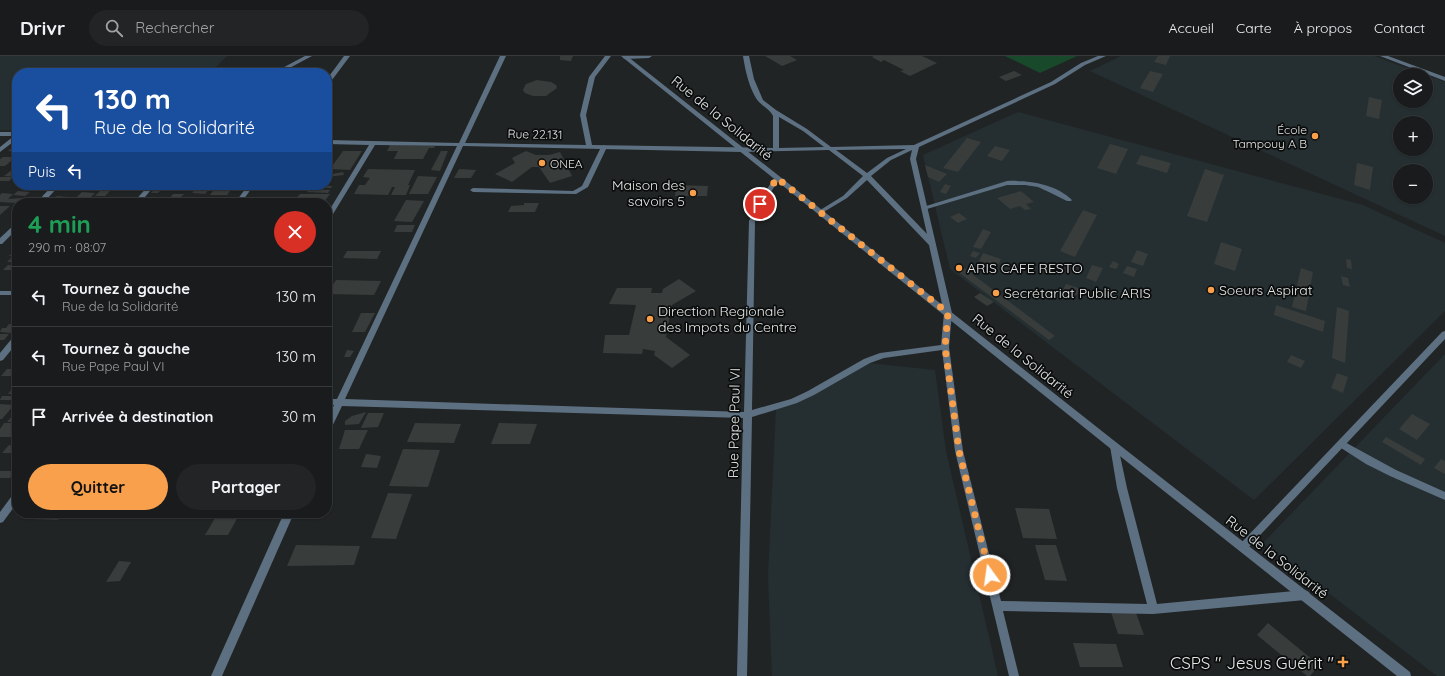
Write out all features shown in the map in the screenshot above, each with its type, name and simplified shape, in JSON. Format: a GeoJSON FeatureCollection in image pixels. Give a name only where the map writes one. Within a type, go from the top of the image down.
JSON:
{"type":"FeatureCollection","features":[{"type":"Feature","properties":{"kind":"street"},"geometry":{"type":"LineString","coordinates":[[286,68],[309,56]]}},
{"type":"Feature","properties":{"kind":"street"},"geometry":{"type":"LineString","coordinates":[[332,77],[347,56]]}},
{"type":"Feature","properties":{"kind":"street"},"geometry":{"type":"LineString","coordinates":[[332,418],[503,56]]}},
{"type":"Feature","properties":{"kind":"street"},"geometry":{"type":"LineString","coordinates":[[589,146],[583,115],[592,77],[608,56]]}},
{"type":"Feature","properties":{"kind":"street"},"geometry":{"type":"LineString","coordinates":[[625,57],[649,56]]}},
{"type":"Feature","properties":{"kind":"street"},"geometry":{"type":"LineString","coordinates":[[746,56],[756,95],[761,101],[775,112],[805,130],[867,176],[933,245]]}},
{"type":"Feature","properties":{"kind":"street"},"geometry":{"type":"LineString","coordinates":[[820,212],[845,197],[867,176],[889,159],[1053,83],[1083,64],[1103,56]]}},
{"type":"Feature","properties":{"kind":"street"},"geometry":{"type":"LineString","coordinates":[[1383,56],[1445,79]]}},
{"type":"Feature","properties":{"kind":"street","name":"Rue de la Solidarité"},"geometry":{"type":"LineString","coordinates":[[625,57],[1406,676]]}},
{"type":"Feature","properties":{"kind":"street"},"geometry":{"type":"LineString","coordinates":[[775,112],[777,125],[776,149]]}},
{"type":"Feature","properties":{"kind":"street"},"geometry":{"type":"LineString","coordinates":[[0,134],[12,135]]}},
{"type":"Feature","properties":{"kind":"street"},"geometry":{"type":"LineString","coordinates":[[0,150],[12,139]]}},
{"type":"Feature","properties":{"kind":"street","name":"Rue 22.131"},"geometry":{"type":"LineString","coordinates":[[332,142],[742,150],[916,147]]}},
{"type":"Feature","properties":{"kind":"street"},"geometry":{"type":"LineString","coordinates":[[332,211],[373,143]]}},
{"type":"Feature","properties":{"kind":"street"},"geometry":{"type":"LineString","coordinates":[[473,190],[574,193],[585,187],[604,147]]}},
{"type":"Feature","properties":{"kind":"street"},"geometry":{"type":"LineString","coordinates":[[916,147],[913,159],[948,313],[945,347],[959,451],[1014,676]]}},
{"type":"Feature","properties":{"kind":"street","name":"Rue Pape Paul VI"},"geometry":{"type":"LineString","coordinates":[[742,676],[752,221],[760,204],[777,178]]}},
{"type":"Feature","properties":{"kind":"street"},"geometry":{"type":"LineString","coordinates":[[925,208],[1007,184],[1021,182],[1038,184],[1053,190],[1069,200]]}},
{"type":"Feature","properties":{"kind":"street"},"geometry":{"type":"LineString","coordinates":[[44,198],[53,190]]}},
{"type":"Feature","properties":{"kind":"street"},"geometry":{"type":"LineString","coordinates":[[140,198],[148,190]]}},
{"type":"Feature","properties":{"kind":"street"},"geometry":{"type":"LineString","coordinates":[[0,242],[12,230]]}},
{"type":"Feature","properties":{"kind":"street"},"geometry":{"type":"LineString","coordinates":[[0,294],[12,293]]}},
{"type":"Feature","properties":{"kind":"street"},"geometry":{"type":"LineString","coordinates":[[1243,547],[1445,334]]}},
{"type":"Feature","properties":{"kind":"street"},"geometry":{"type":"LineString","coordinates":[[0,358],[12,344]]}},
{"type":"Feature","properties":{"kind":"street"},"geometry":{"type":"LineString","coordinates":[[332,402],[747,415],[794,401],[867,361],[883,355],[945,347]]}},
{"type":"Feature","properties":{"kind":"street"},"geometry":{"type":"LineString","coordinates":[[1341,444],[1368,461],[1393,474],[1445,496]]}},
{"type":"Feature","properties":{"kind":"street"},"geometry":{"type":"LineString","coordinates":[[1114,446],[1122,488],[1153,610]]}},
{"type":"Feature","properties":{"kind":"street"},"geometry":{"type":"LineString","coordinates":[[0,519],[12,503]]}},
{"type":"Feature","properties":{"kind":"street"},"geometry":{"type":"LineString","coordinates":[[216,676],[287,518]]}},
{"type":"Feature","properties":{"kind":"street"},"geometry":{"type":"LineString","coordinates":[[998,606],[1153,610],[1305,596]]}},
{"type":"Feature","properties":{"kind":"shaded area"},"geometry":{"type":"Polygon","coordinates":[[[0,56],[227,56],[215,68],[12,68],[12,131],[0,130],[0,56]]]}},
{"type":"Feature","properties":{"kind":"shaded area","name":"École Tampouy A B"},"geometry":{"type":"Polygon","coordinates":[[[1121,56],[1374,56],[1407,68],[1393,68],[1393,108],[1433,108],[1433,78],[1445,82],[1445,236],[1090,71],[1121,56]]]}},
{"type":"Feature","properties":{"kind":"shaded area","name":"Soeurs Aspirat"},"geometry":{"type":"Polygon","coordinates":[[[1018,112],[1363,205],[1445,243],[1445,311],[1254,500],[950,269],[923,155],[1018,112]]]}},
{"type":"Feature","properties":{"kind":"shaded area"},"geometry":{"type":"Polygon","coordinates":[[[1445,354],[1445,676],[1437,676],[1263,543],[1445,354]]]}},
{"type":"Feature","properties":{"kind":"shaded area"},"geometry":{"type":"Polygon","coordinates":[[[858,362],[935,370],[946,451],[998,676],[772,676],[768,576],[776,409],[858,362]]]}},
{"type":"Feature","properties":{"kind":"green space"},"geometry":{"type":"Polygon","coordinates":[[[1005,56],[1077,56],[1040,73],[1005,56]]]}},
{"type":"Feature","properties":{"kind":"building"},"geometry":{"type":"Polygon","coordinates":[[[560,56],[573,56],[571,61],[560,60],[560,56]]]}},
{"type":"Feature","properties":{"kind":"building"},"geometry":{"type":"Polygon","coordinates":[[[765,56],[790,56],[797,60],[782,66],[765,56]]]}},
{"type":"Feature","properties":{"kind":"building"},"geometry":{"type":"Polygon","coordinates":[[[922,56],[937,63],[910,76],[900,71],[904,70],[884,60],[881,62],[872,57],[922,56]]]}},
{"type":"Feature","properties":{"kind":"building"},"geometry":{"type":"Polygon","coordinates":[[[1158,56],[1170,56],[1166,65],[1154,62],[1158,56]]]}},
{"type":"Feature","properties":{"kind":"building"},"geometry":{"type":"Polygon","coordinates":[[[1014,71],[1022,75],[1006,81],[999,77],[1014,71]]]}},
{"type":"Feature","properties":{"kind":"building"},"geometry":{"type":"Polygon","coordinates":[[[1150,71],[1163,74],[1153,92],[1140,88],[1150,71]]]}},
{"type":"Feature","properties":{"kind":"building"},"geometry":{"type":"Polygon","coordinates":[[[537,80],[551,82],[556,85],[557,88],[546,96],[533,96],[525,93],[523,90],[526,84],[537,80]]]}},
{"type":"Feature","properties":{"kind":"building"},"geometry":{"type":"Polygon","coordinates":[[[1369,97],[1382,100],[1379,119],[1366,116],[1369,97]]]}},
{"type":"Feature","properties":{"kind":"building"},"geometry":{"type":"Polygon","coordinates":[[[967,138],[981,142],[958,172],[943,168],[967,138]]]}},
{"type":"Feature","properties":{"kind":"building"},"geometry":{"type":"Polygon","coordinates":[[[1110,144],[1128,149],[1116,174],[1097,168],[1110,144]]]}},
{"type":"Feature","properties":{"kind":"building"},"geometry":{"type":"Polygon","coordinates":[[[390,145],[435,146],[434,148],[429,148],[423,159],[394,159],[398,151],[387,151],[390,145]]]}},
{"type":"Feature","properties":{"kind":"building"},"geometry":{"type":"Polygon","coordinates":[[[995,146],[1010,150],[1002,161],[987,156],[995,146]]]}},
{"type":"Feature","properties":{"kind":"building"},"geometry":{"type":"Polygon","coordinates":[[[343,151],[362,151],[350,170],[332,169],[332,166],[343,151]]]}},
{"type":"Feature","properties":{"kind":"building"},"geometry":{"type":"Polygon","coordinates":[[[441,151],[448,151],[440,171],[431,170],[441,151]]]}},
{"type":"Feature","properties":{"kind":"building"},"geometry":{"type":"Polygon","coordinates":[[[526,151],[536,155],[549,155],[560,152],[572,176],[550,183],[539,167],[532,167],[512,182],[495,174],[515,163],[512,158],[526,151]]]}},
{"type":"Feature","properties":{"kind":"building"},"geometry":{"type":"Polygon","coordinates":[[[1141,155],[1171,163],[1167,173],[1136,164],[1141,155]]]}},
{"type":"Feature","properties":{"kind":"building"},"geometry":{"type":"Polygon","coordinates":[[[3,157],[12,157],[12,160],[5,166],[0,166],[0,159],[3,157]]]}},
{"type":"Feature","properties":{"kind":"building"},"geometry":{"type":"Polygon","coordinates":[[[1357,163],[1373,167],[1370,190],[1354,185],[1357,163]]]}},
{"type":"Feature","properties":{"kind":"building"},"geometry":{"type":"Polygon","coordinates":[[[925,165],[947,174],[939,182],[928,177],[925,165]]]}},
{"type":"Feature","properties":{"kind":"building"},"geometry":{"type":"Polygon","coordinates":[[[368,169],[415,170],[408,185],[410,185],[406,195],[391,195],[395,187],[392,187],[388,195],[354,194],[359,185],[365,185],[370,178],[363,177],[368,169]]]}},
{"type":"Feature","properties":{"kind":"building"},"geometry":{"type":"Polygon","coordinates":[[[459,169],[476,170],[471,178],[454,178],[459,169]]]}},
{"type":"Feature","properties":{"kind":"building"},"geometry":{"type":"Polygon","coordinates":[[[1205,169],[1224,175],[1207,222],[1187,216],[1205,169]]]}},
{"type":"Feature","properties":{"kind":"building"},"geometry":{"type":"Polygon","coordinates":[[[12,170],[12,177],[4,176],[12,170]]]}},
{"type":"Feature","properties":{"kind":"building"},"geometry":{"type":"Polygon","coordinates":[[[343,172],[344,175],[332,176],[332,174],[343,172]]]}},
{"type":"Feature","properties":{"kind":"building"},"geometry":{"type":"Polygon","coordinates":[[[418,176],[437,177],[428,194],[409,194],[418,176]]]}},
{"type":"Feature","properties":{"kind":"building"},"geometry":{"type":"Polygon","coordinates":[[[0,177],[12,177],[9,181],[0,181],[0,177]]]}},
{"type":"Feature","properties":{"kind":"building"},"geometry":{"type":"Polygon","coordinates":[[[945,184],[951,186],[946,194],[940,192],[945,184]]]}},
{"type":"Feature","properties":{"kind":"building"},"geometry":{"type":"Polygon","coordinates":[[[676,185],[708,186],[707,196],[675,196],[676,185]]]}},
{"type":"Feature","properties":{"kind":"building"},"geometry":{"type":"Polygon","coordinates":[[[101,190],[111,190],[105,196],[95,196],[101,190]]]}},
{"type":"Feature","properties":{"kind":"building"},"geometry":{"type":"Polygon","coordinates":[[[154,190],[162,190],[158,193],[151,193],[154,190]]]}},
{"type":"Feature","properties":{"kind":"building"},"geometry":{"type":"Polygon","coordinates":[[[195,190],[209,190],[205,194],[192,193],[195,190]]]}},
{"type":"Feature","properties":{"kind":"building"},"geometry":{"type":"Polygon","coordinates":[[[231,190],[227,195],[210,195],[213,191],[231,190]]]}},
{"type":"Feature","properties":{"kind":"building"},"geometry":{"type":"Polygon","coordinates":[[[308,190],[330,190],[328,193],[307,192],[308,190]]]}},
{"type":"Feature","properties":{"kind":"building"},"geometry":{"type":"Polygon","coordinates":[[[18,191],[30,192],[25,196],[13,195],[18,191]]]}},
{"type":"Feature","properties":{"kind":"building"},"geometry":{"type":"Polygon","coordinates":[[[1021,191],[1034,202],[1026,204],[1031,209],[1025,210],[1020,206],[1010,209],[997,198],[1021,191]]]}},
{"type":"Feature","properties":{"kind":"building"},"geometry":{"type":"Polygon","coordinates":[[[82,192],[95,193],[91,197],[77,197],[82,192]]]}},
{"type":"Feature","properties":{"kind":"building"},"geometry":{"type":"Polygon","coordinates":[[[2,193],[13,194],[8,199],[12,199],[12,203],[0,202],[0,195],[2,193]]]}},
{"type":"Feature","properties":{"kind":"building"},"geometry":{"type":"Polygon","coordinates":[[[173,194],[184,194],[180,198],[170,198],[173,194]]]}},
{"type":"Feature","properties":{"kind":"building"},"geometry":{"type":"Polygon","coordinates":[[[300,194],[330,194],[327,198],[296,198],[300,194]]]}},
{"type":"Feature","properties":{"kind":"building"},"geometry":{"type":"Polygon","coordinates":[[[57,196],[77,198],[55,198],[57,196]]]}},
{"type":"Feature","properties":{"kind":"building"},"geometry":{"type":"Polygon","coordinates":[[[406,200],[424,201],[412,222],[394,221],[406,200]]]}},
{"type":"Feature","properties":{"kind":"building"},"geometry":{"type":"Polygon","coordinates":[[[524,203],[539,203],[535,212],[508,212],[511,206],[524,205],[524,203]]]}},
{"type":"Feature","properties":{"kind":"building"},"geometry":{"type":"Polygon","coordinates":[[[0,206],[10,206],[0,215],[0,206]]]}},
{"type":"Feature","properties":{"kind":"building"},"geometry":{"type":"Polygon","coordinates":[[[1083,210],[1097,215],[1075,257],[1060,251],[1083,210]]]}},
{"type":"Feature","properties":{"kind":"building"},"geometry":{"type":"Polygon","coordinates":[[[959,213],[967,219],[958,223],[950,217],[959,213]]]}},
{"type":"Feature","properties":{"kind":"building"},"geometry":{"type":"Polygon","coordinates":[[[397,225],[415,225],[412,232],[394,232],[397,225]]]}},
{"type":"Feature","properties":{"kind":"building"},"geometry":{"type":"Polygon","coordinates":[[[983,229],[991,232],[981,249],[973,247],[983,229]]]}},
{"type":"Feature","properties":{"kind":"building"},"geometry":{"type":"Polygon","coordinates":[[[1221,242],[1242,249],[1235,271],[1214,264],[1221,242]]]}},
{"type":"Feature","properties":{"kind":"building"},"geometry":{"type":"Polygon","coordinates":[[[1137,250],[1148,254],[1143,266],[1131,262],[1137,250]]]}},
{"type":"Feature","properties":{"kind":"building"},"geometry":{"type":"Polygon","coordinates":[[[347,251],[381,251],[377,259],[343,258],[347,251]]]}},
{"type":"Feature","properties":{"kind":"building"},"geometry":{"type":"Polygon","coordinates":[[[973,251],[980,253],[976,258],[970,256],[973,251]]]}},
{"type":"Feature","properties":{"kind":"building"},"geometry":{"type":"Polygon","coordinates":[[[983,253],[1001,259],[998,266],[979,261],[983,253]]]}},
{"type":"Feature","properties":{"kind":"building"},"geometry":{"type":"Polygon","coordinates":[[[12,257],[12,262],[7,262],[12,257]]]}},
{"type":"Feature","properties":{"kind":"building"},"geometry":{"type":"Polygon","coordinates":[[[1346,259],[1351,260],[1352,269],[1347,268],[1346,259]]]}},
{"type":"Feature","properties":{"kind":"building"},"geometry":{"type":"Polygon","coordinates":[[[1113,261],[1119,264],[1116,269],[1109,267],[1113,261]]]}},
{"type":"Feature","properties":{"kind":"building"},"geometry":{"type":"Polygon","coordinates":[[[8,265],[12,265],[12,270],[3,270],[8,265]]]}},
{"type":"Feature","properties":{"kind":"building"},"geometry":{"type":"Polygon","coordinates":[[[960,265],[1055,336],[1049,340],[954,269],[960,265]]]}},
{"type":"Feature","properties":{"kind":"building"},"geometry":{"type":"Polygon","coordinates":[[[1092,265],[1103,268],[1096,282],[1086,278],[1092,265]]]}},
{"type":"Feature","properties":{"kind":"building"},"geometry":{"type":"Polygon","coordinates":[[[1127,266],[1137,269],[1134,277],[1123,273],[1127,266]]]}},
{"type":"Feature","properties":{"kind":"building"},"geometry":{"type":"Polygon","coordinates":[[[1301,268],[1313,272],[1306,311],[1292,307],[1301,268]]]}},
{"type":"Feature","properties":{"kind":"building"},"geometry":{"type":"Polygon","coordinates":[[[1341,276],[1348,278],[1350,287],[1343,285],[1341,276]]]}},
{"type":"Feature","properties":{"kind":"building"},"geometry":{"type":"Polygon","coordinates":[[[679,279],[696,291],[672,305],[666,337],[690,355],[672,368],[654,355],[655,351],[643,349],[642,354],[603,353],[605,335],[629,335],[636,305],[609,304],[617,288],[652,288],[651,293],[662,293],[663,289],[679,279]]]}},
{"type":"Feature","properties":{"kind":"building"},"geometry":{"type":"Polygon","coordinates":[[[336,280],[381,281],[374,295],[332,294],[332,286],[336,280]]]}},
{"type":"Feature","properties":{"kind":"building"},"geometry":{"type":"Polygon","coordinates":[[[1066,284],[1081,289],[1077,295],[1063,290],[1066,284]]]}},
{"type":"Feature","properties":{"kind":"building"},"geometry":{"type":"Polygon","coordinates":[[[980,293],[994,302],[987,306],[974,297],[980,293]]]}},
{"type":"Feature","properties":{"kind":"building"},"geometry":{"type":"Polygon","coordinates":[[[1276,305],[1325,321],[1323,332],[1274,315],[1276,305]]]}},
{"type":"Feature","properties":{"kind":"building"},"geometry":{"type":"Polygon","coordinates":[[[1337,307],[1349,311],[1345,363],[1332,358],[1337,307]]]}},
{"type":"Feature","properties":{"kind":"building"},"geometry":{"type":"Polygon","coordinates":[[[361,313],[375,313],[365,332],[352,332],[361,313]]]}},
{"type":"Feature","properties":{"kind":"building"},"geometry":{"type":"Polygon","coordinates":[[[9,324],[12,324],[11,333],[0,332],[2,328],[6,328],[9,324]]]}},
{"type":"Feature","properties":{"kind":"building"},"geometry":{"type":"Polygon","coordinates":[[[0,334],[9,334],[4,340],[0,340],[0,334]]]}},
{"type":"Feature","properties":{"kind":"building"},"geometry":{"type":"Polygon","coordinates":[[[347,350],[354,351],[350,357],[344,357],[347,350]]]}},
{"type":"Feature","properties":{"kind":"building"},"geometry":{"type":"Polygon","coordinates":[[[1291,355],[1305,361],[1301,368],[1287,362],[1291,355]]]}},
{"type":"Feature","properties":{"kind":"building"},"geometry":{"type":"Polygon","coordinates":[[[7,369],[12,369],[12,376],[1,376],[7,369]]]}},
{"type":"Feature","properties":{"kind":"building"},"geometry":{"type":"Polygon","coordinates":[[[1337,373],[1348,377],[1343,393],[1331,388],[1337,373]]]}},
{"type":"Feature","properties":{"kind":"building"},"geometry":{"type":"Polygon","coordinates":[[[12,389],[12,394],[8,394],[12,389]]]}},
{"type":"Feature","properties":{"kind":"building"},"geometry":{"type":"Polygon","coordinates":[[[2,396],[12,396],[12,400],[0,400],[2,396]]]}},
{"type":"Feature","properties":{"kind":"building"},"geometry":{"type":"Polygon","coordinates":[[[0,404],[12,405],[12,407],[2,419],[0,419],[0,404]]]}},
{"type":"Feature","properties":{"kind":"building"},"geometry":{"type":"Polygon","coordinates":[[[366,412],[359,424],[345,425],[345,421],[352,416],[366,412]]]}},
{"type":"Feature","properties":{"kind":"building"},"geometry":{"type":"Polygon","coordinates":[[[368,413],[384,413],[378,427],[361,428],[368,413]]]}},
{"type":"Feature","properties":{"kind":"building"},"geometry":{"type":"Polygon","coordinates":[[[1412,414],[1430,424],[1417,440],[1399,429],[1412,414]]]}},
{"type":"Feature","properties":{"kind":"building"},"geometry":{"type":"Polygon","coordinates":[[[12,416],[12,422],[7,422],[12,416]]]}},
{"type":"Feature","properties":{"kind":"building"},"geometry":{"type":"Polygon","coordinates":[[[4,423],[12,423],[12,437],[0,437],[0,429],[4,423]]]}},
{"type":"Feature","properties":{"kind":"building"},"geometry":{"type":"Polygon","coordinates":[[[415,423],[461,424],[454,443],[407,442],[415,423]]]}},
{"type":"Feature","properties":{"kind":"building"},"geometry":{"type":"Polygon","coordinates":[[[499,423],[537,424],[530,444],[491,444],[499,423]]]}},
{"type":"Feature","properties":{"kind":"building"},"geometry":{"type":"Polygon","coordinates":[[[345,430],[368,430],[359,449],[339,449],[345,430]]]}},
{"type":"Feature","properties":{"kind":"building"},"geometry":{"type":"Polygon","coordinates":[[[1386,437],[1425,459],[1421,465],[1382,442],[1386,437]]]}},
{"type":"Feature","properties":{"kind":"building"},"geometry":{"type":"Polygon","coordinates":[[[9,445],[12,445],[12,453],[2,453],[9,445]]]}},
{"type":"Feature","properties":{"kind":"building"},"geometry":{"type":"Polygon","coordinates":[[[403,449],[440,450],[428,487],[389,486],[403,449]]]}},
{"type":"Feature","properties":{"kind":"building"},"geometry":{"type":"Polygon","coordinates":[[[366,454],[381,456],[377,468],[361,467],[366,454]]]}},
{"type":"Feature","properties":{"kind":"building"},"geometry":{"type":"Polygon","coordinates":[[[1441,459],[1445,461],[1445,474],[1434,468],[1441,459]]]}},
{"type":"Feature","properties":{"kind":"building"},"geometry":{"type":"Polygon","coordinates":[[[0,471],[12,471],[12,476],[10,478],[0,478],[0,471]]]}},
{"type":"Feature","properties":{"kind":"building"},"geometry":{"type":"Polygon","coordinates":[[[388,493],[412,494],[396,539],[371,538],[388,493]]]}},
{"type":"Feature","properties":{"kind":"building"},"geometry":{"type":"Polygon","coordinates":[[[1015,508],[1049,509],[1057,539],[1023,538],[1015,508]]]}},
{"type":"Feature","properties":{"kind":"building"},"geometry":{"type":"Polygon","coordinates":[[[32,518],[59,518],[58,520],[31,519],[32,518]]]}},
{"type":"Feature","properties":{"kind":"building"},"geometry":{"type":"Polygon","coordinates":[[[215,518],[237,518],[228,535],[205,535],[215,518]]]}},
{"type":"Feature","properties":{"kind":"building"},"geometry":{"type":"Polygon","coordinates":[[[296,545],[360,546],[354,565],[287,566],[296,545]]]}},
{"type":"Feature","properties":{"kind":"building"},"geometry":{"type":"Polygon","coordinates":[[[1035,545],[1056,545],[1067,581],[1045,580],[1035,545]]]}},
{"type":"Feature","properties":{"kind":"building"},"geometry":{"type":"Polygon","coordinates":[[[119,561],[131,562],[120,581],[106,582],[119,561]]]}},
{"type":"Feature","properties":{"kind":"building"},"geometry":{"type":"Polygon","coordinates":[[[1111,612],[1136,613],[1144,635],[1118,634],[1111,612]]]}},
{"type":"Feature","properties":{"kind":"building"},"geometry":{"type":"Polygon","coordinates":[[[1268,623],[1319,665],[1310,676],[1307,676],[1257,635],[1268,623]]]}},
{"type":"Feature","properties":{"kind":"building"},"geometry":{"type":"Polygon","coordinates":[[[1073,643],[1116,644],[1123,667],[1080,667],[1073,643]]]}},
{"type":"Feature","properties":{"kind":"place","name":"École Tampouy A B"},"geometry":{"type":"Point","coordinates":[1315,136]}},
{"type":"Feature","properties":{"kind":"place","name":"ONEA"},"geometry":{"type":"Point","coordinates":[542,163]}},
{"type":"Feature","properties":{"kind":"place","name":"Maison des savoirs 5"},"geometry":{"type":"Point","coordinates":[693,193]}},
{"type":"Feature","properties":{"kind":"place","name":"ARIS CAFE RESTO"},"geometry":{"type":"Point","coordinates":[959,268]}},
{"type":"Feature","properties":{"kind":"place","name":"Soeurs Aspirat"},"geometry":{"type":"Point","coordinates":[1211,290]}},
{"type":"Feature","properties":{"kind":"place","name":"Secrétariat Public ARIS"},"geometry":{"type":"Point","coordinates":[996,293]}},
{"type":"Feature","properties":{"kind":"place","name":"Direction Regionale des Impots du Centre"},"geometry":{"type":"Point","coordinates":[650,319]}},
{"type":"Feature","properties":{"kind":"place","name":"CSPS \" Jesus Guérit \""},"geometry":{"type":"Point","coordinates":[1343,662]}},
{"type":"Feature","properties":{"kind":"route"},"geometry":{"type":"LineString","coordinates":[[760,204],[777,178],[948,313],[945,347],[959,451],[990,575]]}}]}
